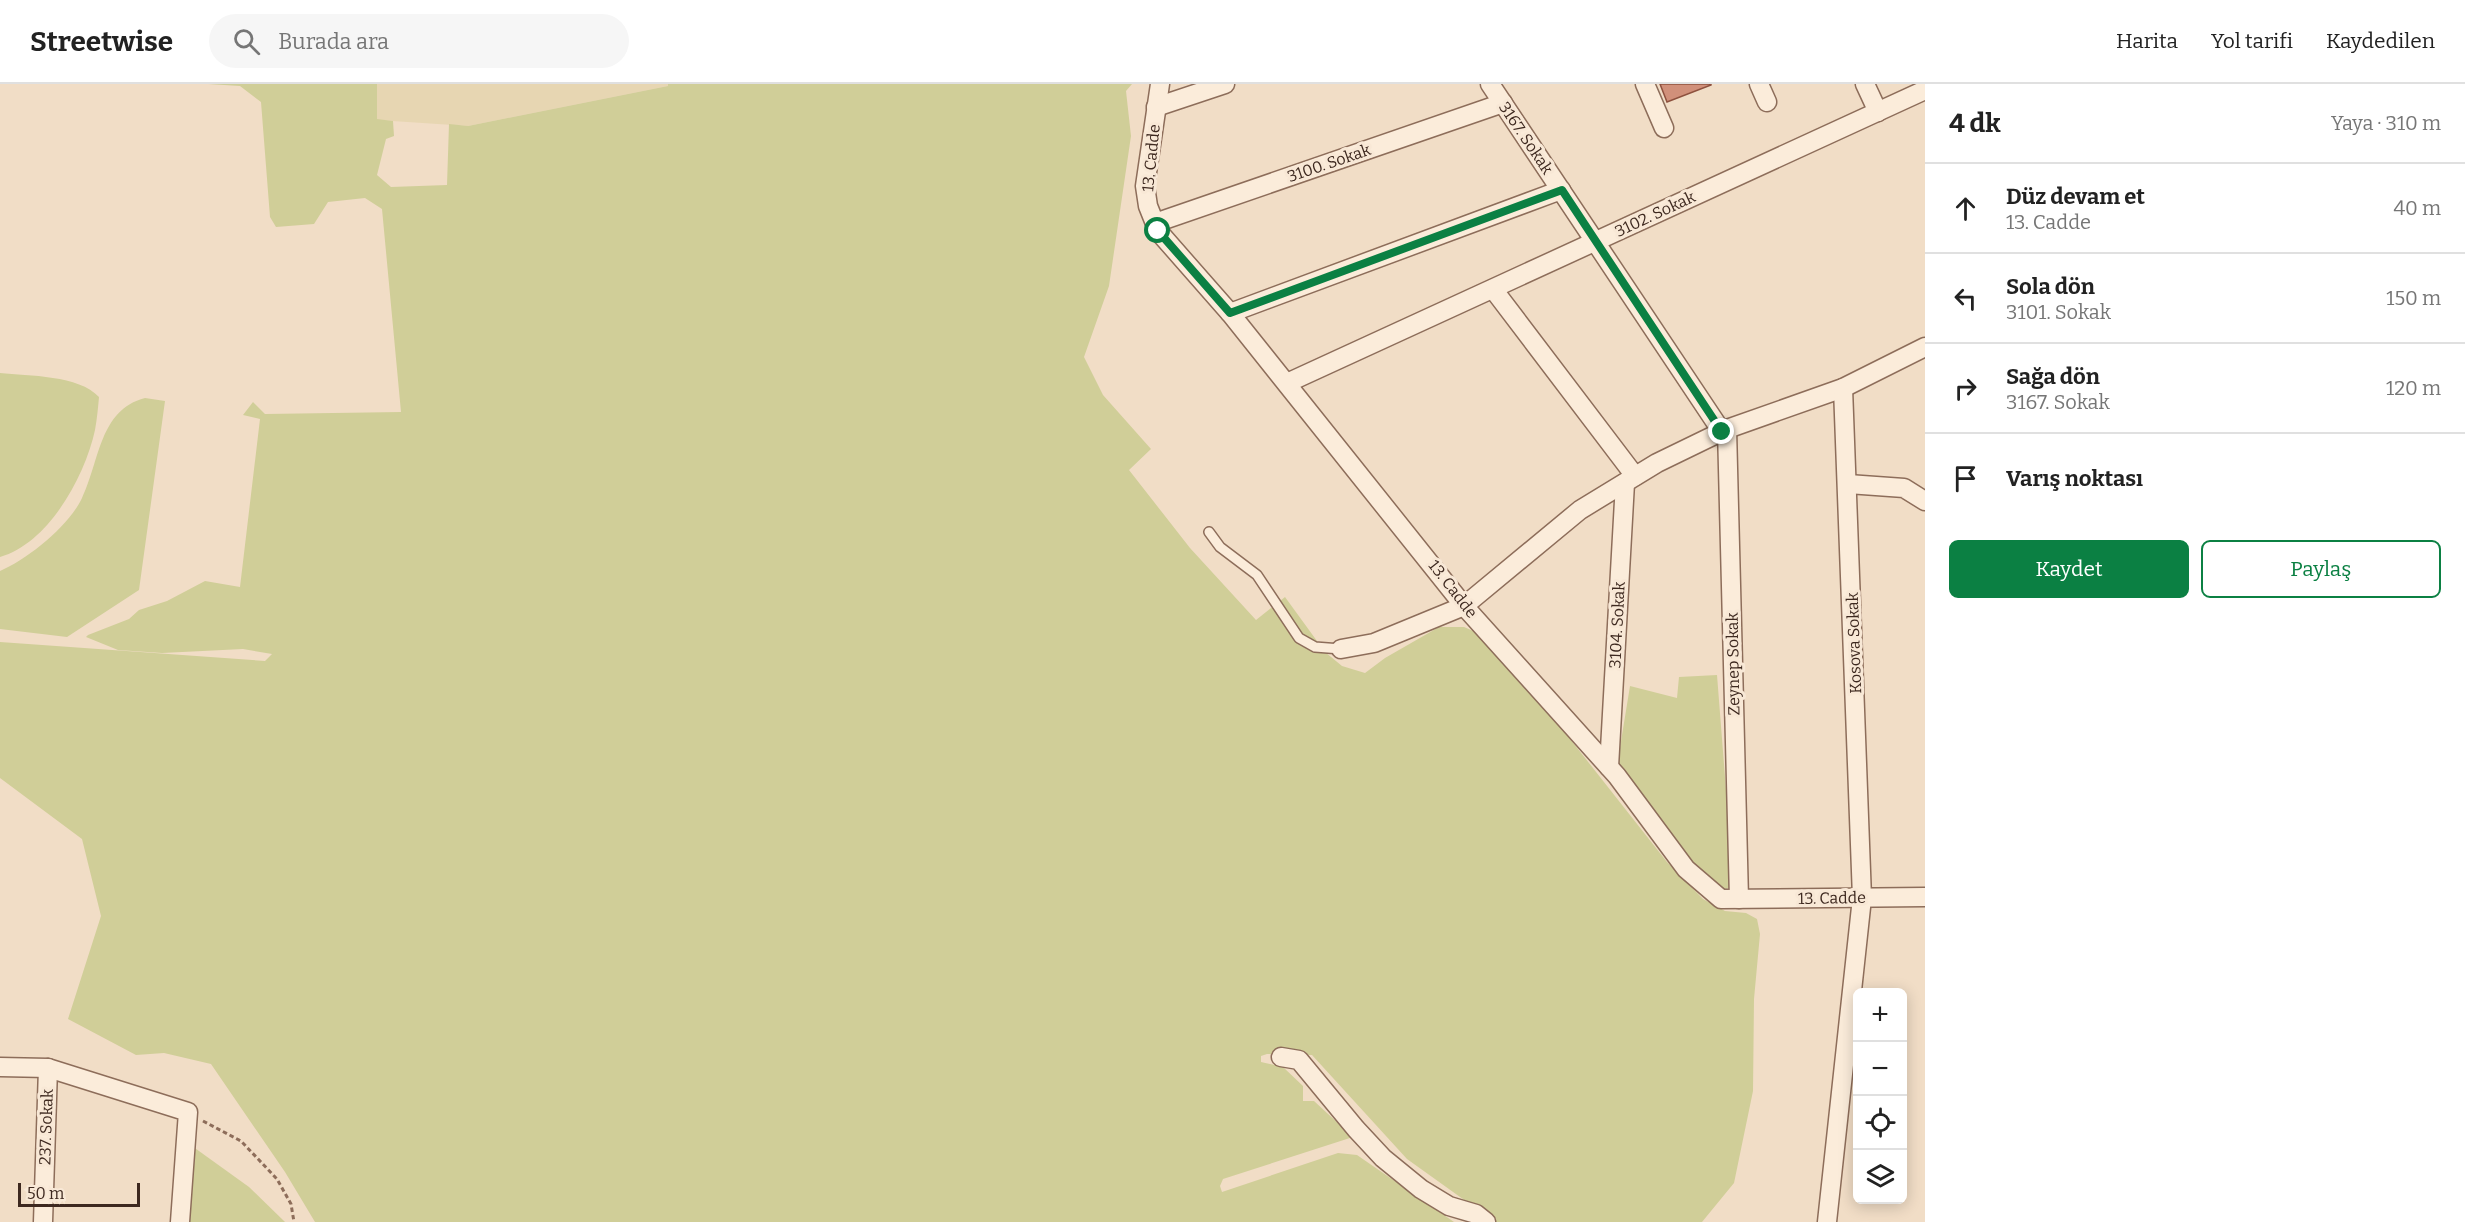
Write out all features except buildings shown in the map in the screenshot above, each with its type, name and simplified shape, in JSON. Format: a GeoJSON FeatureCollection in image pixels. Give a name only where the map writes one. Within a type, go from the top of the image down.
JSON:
{"type":"FeatureCollection","features":[{"type":"Feature","properties":{"kind":"street","name":"13. Cadde"},"geometry":{"type":"LineString","coordinates":[[1160,84],[1145,186],[1148,206],[1158,231],[1230,313],[1464,606],[1609,767],[1686,869],[1721,899],[1925,897]]}},
{"type":"Feature","properties":{"kind":"street"},"geometry":{"type":"LineString","coordinates":[[1156,107],[1225,84]]}},
{"type":"Feature","properties":{"kind":"street","name":"3167. Sokak"},"geometry":{"type":"LineString","coordinates":[[1490,84],[1724,430]]}},
{"type":"Feature","properties":{"kind":"street"},"geometry":{"type":"LineString","coordinates":[[1645,84],[1664,128]]}},
{"type":"Feature","properties":{"kind":"street"},"geometry":{"type":"LineString","coordinates":[[1759,84],[1767,102]]}},
{"type":"Feature","properties":{"kind":"street"},"geometry":{"type":"LineString","coordinates":[[1865,84],[1878,112]]}},
{"type":"Feature","properties":{"kind":"street","name":"3102. Sokak"},"geometry":{"type":"LineString","coordinates":[[1287,383],[1925,90]]}},
{"type":"Feature","properties":{"kind":"street","name":"3100. Sokak"},"geometry":{"type":"LineString","coordinates":[[1155,223],[1503,104]]}},
{"type":"Feature","properties":{"kind":"street"},"geometry":{"type":"LineString","coordinates":[[1230,313],[1562,190]]}},
{"type":"Feature","properties":{"kind":"street"},"geometry":{"type":"LineString","coordinates":[[1493,289],[1630,479]]}},
{"type":"Feature","properties":{"kind":"street"},"geometry":{"type":"LineString","coordinates":[[1341,649],[1374,643],[1464,606],[1580,510],[1657,463],[1724,430],[1844,388],[1925,347]]}},
{"type":"Feature","properties":{"kind":"street","name":"Kosova Sokak"},"geometry":{"type":"LineString","coordinates":[[1827,1222],[1862,898],[1844,388]]}},
{"type":"Feature","properties":{"kind":"street","name":"Zeynep Sokak"},"geometry":{"type":"LineString","coordinates":[[1724,430],[1739,899]]}},
{"type":"Feature","properties":{"kind":"street","name":"3104. Sokak"},"geometry":{"type":"LineString","coordinates":[[1609,767],[1630,479]]}},
{"type":"Feature","properties":{"kind":"street"},"geometry":{"type":"LineString","coordinates":[[1848,484],[1904,488],[1925,501]]}},
{"type":"Feature","properties":{"kind":"street"},"geometry":{"type":"LineString","coordinates":[[1281,1057],[1299,1060],[1383,1158],[1421,1189],[1449,1206],[1476,1214],[1486,1222]]}},
{"type":"Feature","properties":{"kind":"street"},"geometry":{"type":"LineString","coordinates":[[0,1067],[48,1068],[188,1112],[180,1222]]}},
{"type":"Feature","properties":{"kind":"street","name":"237. Sokak"},"geometry":{"type":"LineString","coordinates":[[43,1222],[48,1068]]}},
{"type":"Feature","properties":{"kind":"lane"},"geometry":{"type":"LineString","coordinates":[[1209,532],[1220,547],[1257,575],[1299,638],[1316,646],[1341,649]]}},
{"type":"Feature","properties":{"kind":"path"},"geometry":{"type":"LineString","coordinates":[[188,1112],[241,1141],[277,1179],[291,1204],[294,1222]]}},
{"type":"Feature","properties":{"kind":"shaded area"},"geometry":{"type":"Polygon","coordinates":[[[208,84],[377,84],[377,119],[393,121],[394,136],[386,139],[377,175],[391,187],[447,185],[449,124],[468,126],[668,86],[668,84],[1132,84],[1126,91],[1131,136],[1109,286],[1084,357],[1103,395],[1151,449],[1129,470],[1190,548],[1256,620],[1285,597],[1325,652],[1342,666],[1365,673],[1385,658],[1439,627],[1464,627],[1478,633],[1533,692],[1667,862],[1703,899],[1725,911],[1746,913],[1757,919],[1760,934],[1754,999],[1753,1091],[1734,1183],[1702,1222],[1495,1222],[1407,1159],[1312,1055],[1267,1054],[1261,1056],[1261,1062],[1283,1067],[1303,1086],[1303,1101],[1314,1101],[1353,1137],[1223,1179],[1220,1186],[1222,1192],[1338,1153],[1357,1155],[1454,1222],[315,1222],[285,1172],[211,1064],[164,1053],[136,1055],[68,1019],[101,916],[82,839],[0,778],[0,642],[265,661],[272,654],[243,649],[162,653],[118,650],[86,637],[129,619],[139,610],[167,601],[205,581],[240,587],[260,419],[243,415],[253,402],[265,414],[401,412],[382,209],[365,198],[328,202],[314,224],[276,227],[270,217],[261,102],[240,86],[208,84]]]}},
{"type":"Feature","properties":{"kind":"shaded area"},"geometry":{"type":"Polygon","coordinates":[[[377,84],[668,84],[668,86],[468,126],[377,120],[377,84]]]}},
{"type":"Feature","properties":{"kind":"shaded area"},"geometry":{"type":"Polygon","coordinates":[[[0,373],[67,381],[79,384],[99,397],[90,448],[83,467],[62,506],[34,538],[0,557],[0,373]]]}},
{"type":"Feature","properties":{"kind":"shaded area"},"geometry":{"type":"Polygon","coordinates":[[[145,398],[165,401],[139,590],[67,637],[0,629],[0,571],[47,541],[68,520],[82,498],[110,425],[118,413],[130,404],[145,398]]]}},
{"type":"Feature","properties":{"kind":"shaded area"},"geometry":{"type":"Polygon","coordinates":[[[1717,675],[1733,879],[1731,887],[1723,889],[1705,880],[1677,852],[1616,772],[1630,686],[1677,698],[1679,677],[1717,675]]]}},
{"type":"Feature","properties":{"kind":"shaded area"},"geometry":{"type":"Polygon","coordinates":[[[192,1146],[249,1187],[285,1222],[186,1222],[192,1146]]]}},
{"type":"Feature","properties":{"kind":"route"},"geometry":{"type":"LineString","coordinates":[[1158,231],[1230,313],[1562,190],[1722,432]]}}]}
